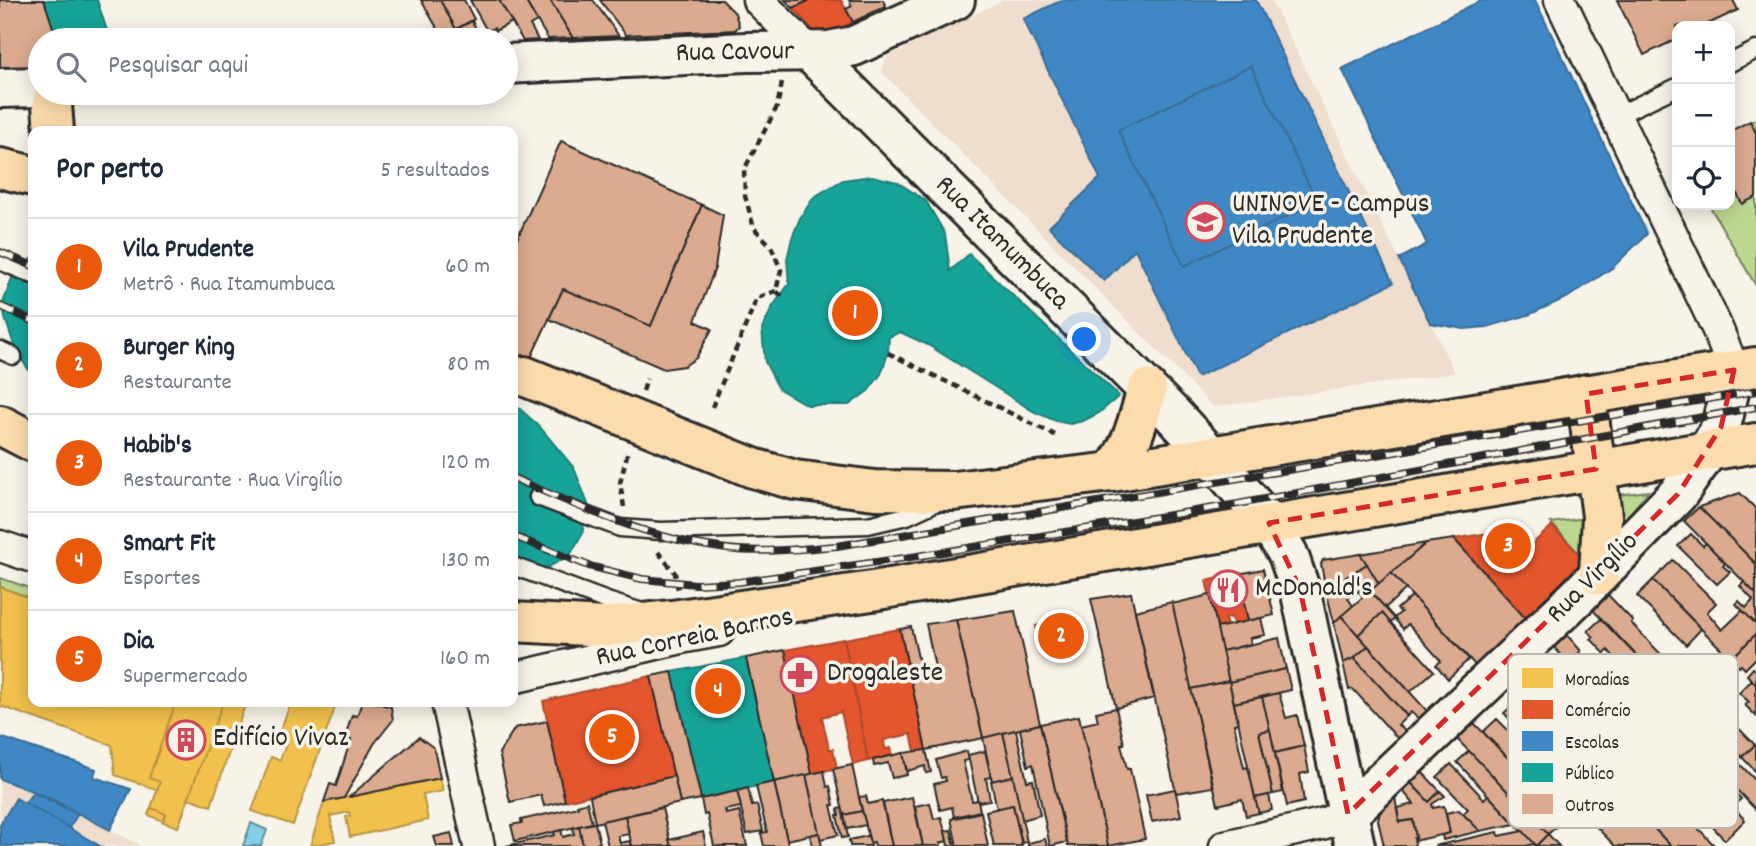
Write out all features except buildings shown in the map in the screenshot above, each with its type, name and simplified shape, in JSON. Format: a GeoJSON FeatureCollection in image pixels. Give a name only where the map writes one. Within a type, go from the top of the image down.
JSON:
{"type":"FeatureCollection","features":[{"type":"Feature","properties":{"kind":"highway"},"geometry":{"type":"LineString","coordinates":[[52,105],[54,126]]}},
{"type":"Feature","properties":{"kind":"highway"},"geometry":{"type":"LineString","coordinates":[[0,168],[28,175]]}},
{"type":"Feature","properties":{"kind":"highway"},"geometry":{"type":"LineString","coordinates":[[524,376],[753,468],[794,480],[876,490],[954,491],[1112,472],[1745,369]]}},
{"type":"Feature","properties":{"kind":"highway"},"geometry":{"type":"LineString","coordinates":[[1112,472],[1126,454],[1147,389]]}},
{"type":"Feature","properties":{"kind":"highway"},"geometry":{"type":"LineString","coordinates":[[1587,394],[1602,516],[1599,575]]}},
{"type":"Feature","properties":{"kind":"highway"},"geometry":{"type":"LineString","coordinates":[[518,622],[605,627],[672,620],[872,591],[1756,443]]}},
{"type":"Feature","properties":{"kind":"street","name":"Rua Itamumbuca"},"geometry":{"type":"LineString","coordinates":[[758,0],[797,62],[1147,389],[1211,456],[1269,523],[1288,554],[1300,589],[1352,830]]}},
{"type":"Feature","properties":{"kind":"street","name":"Rua Cavour"},"geometry":{"type":"LineString","coordinates":[[518,63],[746,52],[797,62],[854,46],[955,0]]}},
{"type":"Feature","properties":{"kind":"street"},"geometry":{"type":"LineString","coordinates":[[1560,0],[1717,328],[1745,369]]}},
{"type":"Feature","properties":{"kind":"street"},"geometry":{"type":"LineString","coordinates":[[0,88],[28,87]]}},
{"type":"Feature","properties":{"kind":"street","name":"Rua Virgílio"},"geometry":{"type":"LineString","coordinates":[[1517,654],[1678,494],[1708,451],[1745,369]]}},
{"type":"Feature","properties":{"kind":"street"},"geometry":{"type":"LineString","coordinates":[[0,546],[28,555]]}},
{"type":"Feature","properties":{"kind":"street","name":"Rua Correia Barros"},"geometry":{"type":"LineString","coordinates":[[518,677],[687,637],[849,609],[872,591]]}},
{"type":"Feature","properties":{"kind":"street","name":"Rua Virgílio"},"geometry":{"type":"LineString","coordinates":[[1352,830],[1377,788],[1508,662]]}},
{"type":"Feature","properties":{"kind":"street"},"geometry":{"type":"LineString","coordinates":[[448,707],[479,846]]}},
{"type":"Feature","properties":{"kind":"street"},"geometry":{"type":"LineString","coordinates":[[1337,758],[1377,788]]}},
{"type":"Feature","properties":{"kind":"street"},"geometry":{"type":"LineString","coordinates":[[1225,846],[1313,826],[1352,830]]}},
{"type":"Feature","properties":{"kind":"lane"},"geometry":{"type":"LineString","coordinates":[[1735,60],[1756,50]]}},
{"type":"Feature","properties":{"kind":"lane"},"geometry":{"type":"LineString","coordinates":[[1616,116],[1672,89]]}},
{"type":"Feature","properties":{"kind":"lane"},"geometry":{"type":"LineString","coordinates":[[0,261],[28,273]]}},
{"type":"Feature","properties":{"kind":"lane"},"geometry":{"type":"LineString","coordinates":[[532,492],[620,528],[699,531],[868,525],[907,516],[939,502],[954,491]]}},
{"type":"Feature","properties":{"kind":"lane"},"geometry":{"type":"LineString","coordinates":[[518,568],[610,602],[672,620]]}},
{"type":"Feature","properties":{"kind":"path"},"geometry":{"type":"LineString","coordinates":[[776,291],[781,270],[771,246],[754,228],[745,196],[744,170],[797,62]]}},
{"type":"Feature","properties":{"kind":"path"},"geometry":{"type":"LineString","coordinates":[[776,291],[782,296]]}},
{"type":"Feature","properties":{"kind":"path"},"geometry":{"type":"LineString","coordinates":[[712,407],[757,298],[776,291]]}},
{"type":"Feature","properties":{"kind":"path"},"geometry":{"type":"LineString","coordinates":[[888,353],[1055,435]]}},
{"type":"Feature","properties":{"kind":"path"},"geometry":{"type":"LineString","coordinates":[[635,420],[620,483],[625,516],[663,557]]}},
{"type":"Feature","properties":{"kind":"path"},"geometry":{"type":"LineString","coordinates":[[518,483],[532,492]]}},
{"type":"Feature","properties":{"kind":"highlighted area"},"geometry":{"type":"Polygon","coordinates":[[[1734,370],[1721,427],[1678,494],[1348,814],[1300,589],[1269,523],[1596,469],[1586,394],[1734,370]]]}},
{"type":"Feature","properties":{"kind":"shaded area","name":"UNINOVE - Campus Vila Prudente"},"geometry":{"type":"Polygon","coordinates":[[[1004,0],[1271,0],[1455,373],[1213,407],[881,71],[887,57],[1004,0]]]}},
{"type":"Feature","properties":{"kind":"shaded area"},"geometry":{"type":"Polygon","coordinates":[[[0,779],[43,796],[142,846],[0,846],[0,779]]]}},
{"type":"Feature","properties":{"kind":"green space"},"geometry":{"type":"Polygon","coordinates":[[[1756,119],[1756,286],[1712,210],[1735,210],[1735,130],[1756,119]]]}},
{"type":"Feature","properties":{"kind":"green space"},"geometry":{"type":"Polygon","coordinates":[[[1648,491],[1618,529],[1618,495],[1648,491]]]}},
{"type":"Feature","properties":{"kind":"green space"},"geometry":{"type":"Polygon","coordinates":[[[1585,518],[1586,561],[1551,523],[1585,518]]]}},
{"type":"Feature","properties":{"kind":"green space"},"geometry":{"type":"Polygon","coordinates":[[[0,578],[28,587],[28,597],[0,587],[0,578]]]}},
{"type":"Feature","properties":{"kind":"water"},"geometry":{"type":"Polygon","coordinates":[[[251,823],[267,830],[261,846],[243,846],[251,823]]]}},
{"type":"Feature","properties":{"kind":"railway"},"geometry":{"type":"LineString","coordinates":[[0,252],[28,264]]}},
{"type":"Feature","properties":{"kind":"railway"},"geometry":{"type":"LineString","coordinates":[[0,306],[28,319]]}},
{"type":"Feature","properties":{"kind":"railway"},"geometry":{"type":"LineString","coordinates":[[518,480],[614,520],[666,537],[735,550],[793,550],[837,546],[1756,391]]}},
{"type":"Feature","properties":{"kind":"railway"},"geometry":{"type":"LineString","coordinates":[[518,538],[589,566],[642,579],[696,584],[739,582],[1238,504],[1756,407]]}},
{"type":"Feature","properties":{"kind":"place","name":"UNINOVE - Campus Vila Prudente"},"geometry":{"type":"Point","coordinates":[1205,222]}},
{"type":"Feature","properties":{"kind":"place","name":"Vila Prudente"},"geometry":{"type":"Point","coordinates":[855,313]}},
{"type":"Feature","properties":{"kind":"place","name":"Habib's"},"geometry":{"type":"Point","coordinates":[1508,546]}},
{"type":"Feature","properties":{"kind":"place","name":"McDonald's"},"geometry":{"type":"Point","coordinates":[1228,590]}},
{"type":"Feature","properties":{"kind":"place","name":"Burger King"},"geometry":{"type":"Point","coordinates":[1061,636]}},
{"type":"Feature","properties":{"kind":"place","name":"Drogaleste"},"geometry":{"type":"Point","coordinates":[800,675]}},
{"type":"Feature","properties":{"kind":"place","name":"Smart Fit"},"geometry":{"type":"Point","coordinates":[718,691]}},
{"type":"Feature","properties":{"kind":"place","name":"Dia"},"geometry":{"type":"Point","coordinates":[612,737]}},
{"type":"Feature","properties":{"kind":"place","name":"Edifício Vivaz"},"geometry":{"type":"Point","coordinates":[186,740]}}]}
